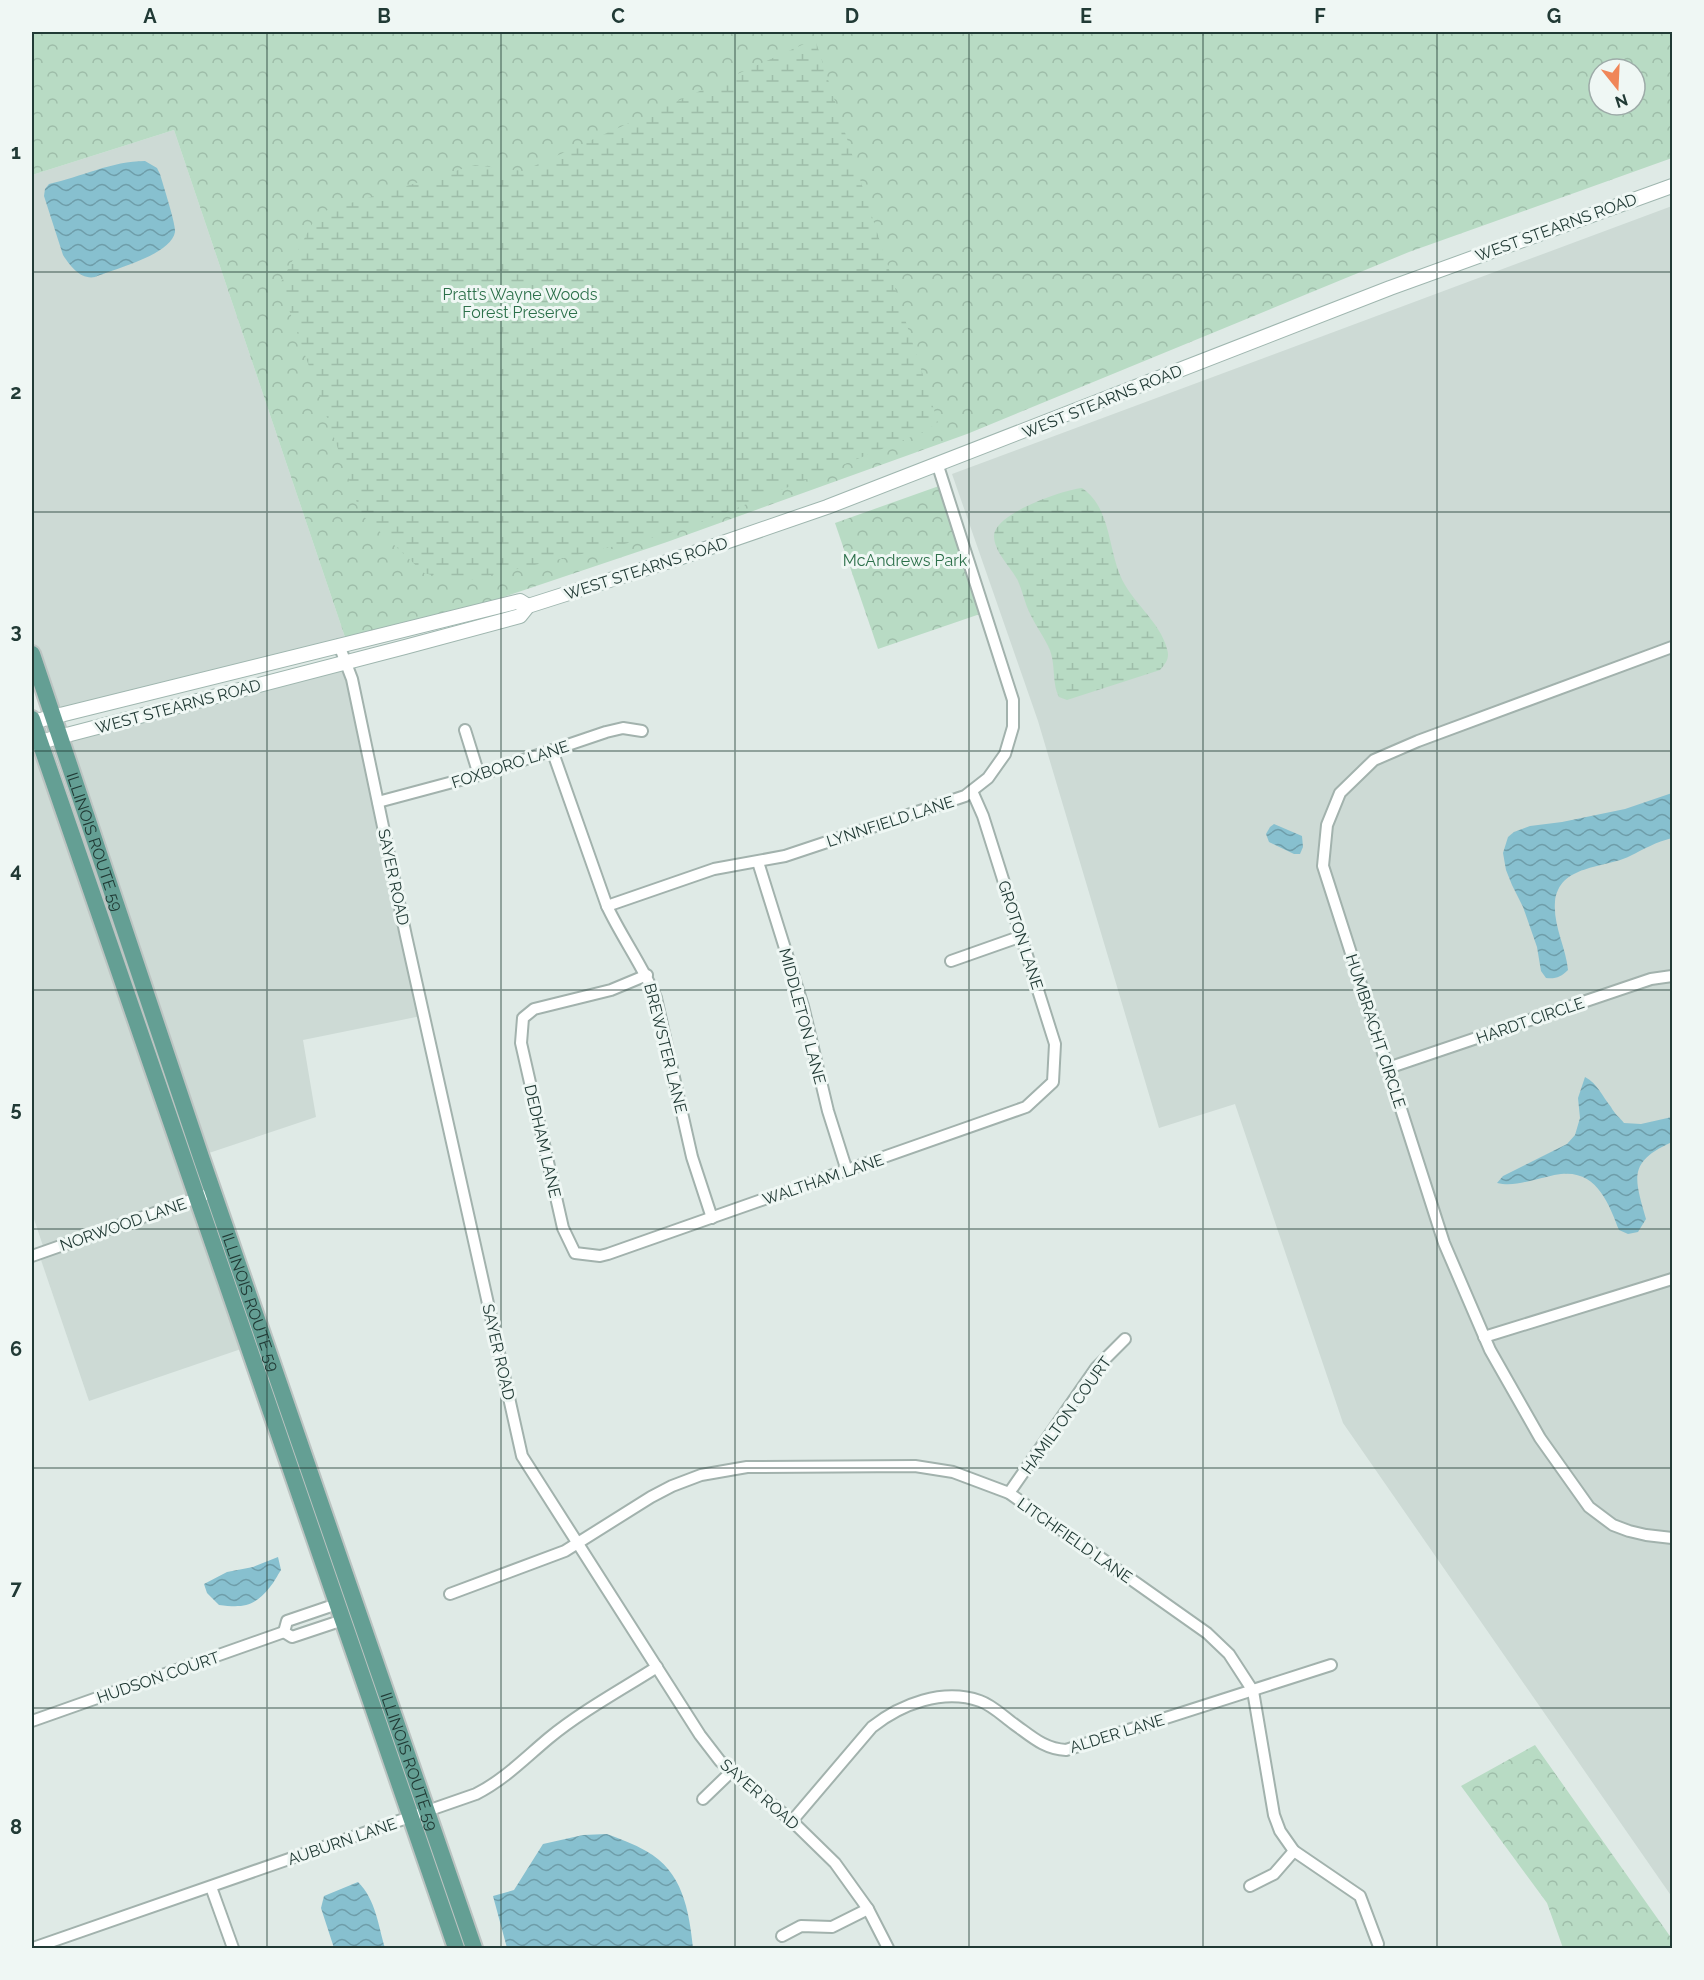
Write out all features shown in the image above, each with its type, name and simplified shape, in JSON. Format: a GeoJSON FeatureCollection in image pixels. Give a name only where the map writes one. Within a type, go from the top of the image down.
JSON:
{"type":"FeatureCollection","features":[{"type":"Feature","properties":{"kind":"main road","name":"WEST STEARNS ROAD"},"geometry":{"type":"LineString","coordinates":[[35,743],[520,616],[528,606],[770,528],[938,466],[1390,288],[1672,186]]}},
{"type":"Feature","properties":{"kind":"main road","name":"WEST STEARNS ROAD"},"geometry":{"type":"LineString","coordinates":[[32,721],[520,601],[528,606]]}},
{"type":"Feature","properties":{"kind":"main road","name":"ILLINOIS ROUTE 59"},"geometry":{"type":"LineString","coordinates":[[32,654],[474,1948]]}},
{"type":"Feature","properties":{"kind":"main road","name":"ILLINOIS ROUTE 59"},"geometry":{"type":"LineString","coordinates":[[32,721],[35,743],[197,1198],[456,1948]]}},
{"type":"Feature","properties":{"kind":"street","name":"LYNNFIELD LANE"},"geometry":{"type":"LineString","coordinates":[[607,906],[714,869],[785,856],[944,804],[972,791],[988,778],[1005,754],[1012,735],[1014,709],[1006,676],[938,466]]}},
{"type":"Feature","properties":{"kind":"street","name":"SAYER ROAD"},"geometry":{"type":"LineString","coordinates":[[339,645],[352,679],[522,1456],[700,1735],[720,1761],[792,1821],[835,1863],[868,1909],[888,1948]]}},
{"type":"Feature","properties":{"kind":"street","name":"HUMBRACHT CIRCLE"},"geometry":{"type":"LineString","coordinates":[[1672,646],[1374,760],[1340,793],[1327,825],[1323,866],[1444,1243],[1484,1337],[1506,1381],[1540,1438],[1589,1507],[1613,1524],[1629,1531],[1672,1538]]}},
{"type":"Feature","properties":{"kind":"street","name":"FOXBORO LANE"},"geometry":{"type":"LineString","coordinates":[[378,802],[479,775],[606,732],[623,728],[642,731]]}},
{"type":"Feature","properties":{"kind":"street"},"geometry":{"type":"LineString","coordinates":[[465,730],[479,775]]}},
{"type":"Feature","properties":{"kind":"street","name":"BREWSTER LANE"},"geometry":{"type":"LineString","coordinates":[[552,750],[607,906],[618,930],[647,975],[659,1008],[692,1157],[712,1218]]}},
{"type":"Feature","properties":{"kind":"street","name":"GROTON LANE"},"geometry":{"type":"LineString","coordinates":[[972,791],[983,816],[1055,1044],[1053,1082]]}},
{"type":"Feature","properties":{"kind":"street","name":"MIDDLETON LANE"},"geometry":{"type":"LineString","coordinates":[[758,862],[803,1006],[828,1111],[847,1171]]}},
{"type":"Feature","properties":{"kind":"street"},"geometry":{"type":"LineString","coordinates":[[951,961],[1022,936]]}},
{"type":"Feature","properties":{"kind":"street","name":"DEDHAM LANE"},"geometry":{"type":"LineString","coordinates":[[584,1254],[575,1253],[563,1228],[521,1043],[523,1018],[534,1009],[611,990],[647,975]]}},
{"type":"Feature","properties":{"kind":"street","name":"HARDT CIRCLE"},"geometry":{"type":"LineString","coordinates":[[1388,1068],[1651,979],[1672,976]]}},
{"type":"Feature","properties":{"kind":"street","name":"WALTHAM LANE"},"geometry":{"type":"LineString","coordinates":[[584,1254],[608,1254],[1019,1111],[1053,1082]]}},
{"type":"Feature","properties":{"kind":"street","name":"NORWOOD LANE"},"geometry":{"type":"LineString","coordinates":[[32,1256],[214,1192]]}},
{"type":"Feature","properties":{"kind":"street"},"geometry":{"type":"LineString","coordinates":[[1484,1337],[1672,1279]]}},
{"type":"Feature","properties":{"kind":"street","name":"HAMILTON COURT"},"geometry":{"type":"LineString","coordinates":[[1009,1493],[1096,1368],[1125,1340]]}},
{"type":"Feature","properties":{"kind":"street","name":"LITCHFIELD LANE"},"geometry":{"type":"LineString","coordinates":[[450,1594],[565,1551],[651,1497],[701,1475],[734,1468],[915,1466],[961,1474],[1009,1493],[1207,1633],[1230,1653],[1253,1691],[1274,1815],[1280,1831],[1294,1851],[1360,1896],[1378,1944]]}},
{"type":"Feature","properties":{"kind":"street","name":"HUDSON COURT"},"geometry":{"type":"LineString","coordinates":[[284,1632],[287,1621],[340,1612]]}},
{"type":"Feature","properties":{"kind":"street","name":"HUDSON COURT"},"geometry":{"type":"LineString","coordinates":[[284,1632],[292,1637],[340,1612]]}},
{"type":"Feature","properties":{"kind":"street","name":"HUDSON COURT"},"geometry":{"type":"LineString","coordinates":[[32,1721],[284,1632]]}},
{"type":"Feature","properties":{"kind":"street","name":"ALDER LANE"},"geometry":{"type":"LineString","coordinates":[[792,1821],[872,1727],[886,1717],[919,1701],[956,1696],[982,1701],[1044,1746],[1066,1750],[1331,1665]]}},
{"type":"Feature","properties":{"kind":"street","name":"AUBURN LANE"},"geometry":{"type":"LineString","coordinates":[[33,1948],[476,1794],[496,1783],[573,1721],[657,1667]]}},
{"type":"Feature","properties":{"kind":"street"},"geometry":{"type":"LineString","coordinates":[[703,1799],[732,1771]]}},
{"type":"Feature","properties":{"kind":"street"},"geometry":{"type":"LineString","coordinates":[[1250,1886],[1274,1874],[1294,1851]]}},
{"type":"Feature","properties":{"kind":"street"},"geometry":{"type":"LineString","coordinates":[[212,1887],[233,1948]]}},
{"type":"Feature","properties":{"kind":"street"},"geometry":{"type":"LineString","coordinates":[[782,1936],[801,1926],[832,1928],[868,1909]]}},
{"type":"Feature","properties":{"kind":"shaded area"},"geometry":{"type":"Polygon","coordinates":[[[174,130],[349,649],[56,721],[32,652],[32,175],[174,130]]]}},
{"type":"Feature","properties":{"kind":"shaded area"},"geometry":{"type":"Polygon","coordinates":[[[1672,206],[1672,1897],[1343,1423],[1235,1104],[1159,1128],[1038,721],[952,474],[1672,206]]]}},
{"type":"Feature","properties":{"kind":"shaded area"},"geometry":{"type":"Polygon","coordinates":[[[341,660],[421,1016],[303,1040],[316,1117],[203,1155],[57,731],[341,660]]]}},
{"type":"Feature","properties":{"kind":"shaded area"},"geometry":{"type":"Polygon","coordinates":[[[32,737],[192,1197],[44,1249],[32,1213],[32,737]]]}},
{"type":"Feature","properties":{"kind":"shaded area"},"geometry":{"type":"Polygon","coordinates":[[[194,1203],[244,1348],[89,1401],[40,1257],[194,1203]]]}},
{"type":"Feature","properties":{"kind":"green space","name":"Pratt’s Wayne Woods Forest Preserve"},"geometry":{"type":"Polygon","coordinates":[[[32,32],[1672,32],[1672,158],[1409,252],[967,434],[667,542],[349,649],[174,130],[32,175],[32,32]]]}},
{"type":"Feature","properties":{"kind":"green space"},"geometry":{"type":"Polygon","coordinates":[[[815,39],[938,422],[926,431],[720,515],[667,534],[475,579],[452,580],[424,573],[361,514],[280,284],[318,213],[475,165],[523,171],[815,39]]]}},
{"type":"Feature","properties":{"kind":"green space","name":"McAndrews Park"},"geometry":{"type":"Polygon","coordinates":[[[939,486],[980,614],[878,649],[835,523],[939,486]]]}},
{"type":"Feature","properties":{"kind":"green space"},"geometry":{"type":"Polygon","coordinates":[[[1082,488],[1098,506],[1107,528],[1120,575],[1131,594],[1158,629],[1167,649],[1168,658],[1160,670],[1067,700],[1059,697],[1050,651],[1029,612],[1018,581],[997,549],[994,537],[996,528],[1016,512],[1045,498],[1082,488]]]}},
{"type":"Feature","properties":{"kind":"green space"},"geometry":{"type":"Polygon","coordinates":[[[1535,1745],[1672,1939],[1672,1948],[1563,1948],[1547,1903],[1461,1786],[1535,1745]]]}},
{"type":"Feature","properties":{"kind":"water"},"geometry":{"type":"Polygon","coordinates":[[[145,161],[157,168],[160,174],[175,228],[171,240],[153,254],[128,265],[95,277],[81,274],[63,255],[44,196],[45,189],[49,184],[109,166],[145,161]]]}},
{"type":"Feature","properties":{"kind":"water"},"geometry":{"type":"Polygon","coordinates":[[[1672,793],[1672,838],[1630,856],[1574,874],[1558,890],[1555,902],[1556,920],[1568,970],[1558,977],[1546,978],[1541,971],[1537,947],[1523,907],[1506,870],[1503,853],[1508,837],[1530,826],[1625,809],[1672,793]]]}},
{"type":"Feature","properties":{"kind":"water"},"geometry":{"type":"Polygon","coordinates":[[[1274,824],[1302,836],[1303,847],[1300,854],[1294,854],[1269,842],[1266,834],[1274,824]]]}},
{"type":"Feature","properties":{"kind":"water"},"geometry":{"type":"Polygon","coordinates":[[[1585,1077],[1597,1087],[1624,1123],[1641,1124],[1672,1117],[1672,1142],[1648,1157],[1641,1164],[1638,1172],[1637,1181],[1646,1219],[1638,1232],[1628,1234],[1619,1230],[1606,1200],[1593,1183],[1584,1177],[1561,1174],[1516,1184],[1497,1183],[1503,1176],[1567,1144],[1575,1135],[1580,1118],[1578,1098],[1585,1077]]]}},
{"type":"Feature","properties":{"kind":"water"},"geometry":{"type":"Polygon","coordinates":[[[278,1557],[281,1570],[264,1594],[248,1605],[219,1605],[207,1593],[204,1584],[227,1572],[253,1567],[278,1557]]]}},
{"type":"Feature","properties":{"kind":"water"},"geometry":{"type":"Polygon","coordinates":[[[607,1834],[646,1851],[668,1869],[682,1893],[693,1948],[507,1948],[493,1896],[514,1890],[543,1844],[583,1835],[607,1834]]]}},
{"type":"Feature","properties":{"kind":"water"},"geometry":{"type":"Polygon","coordinates":[[[358,1882],[373,1905],[385,1948],[334,1948],[321,1908],[324,1896],[358,1882]]]}}]}
